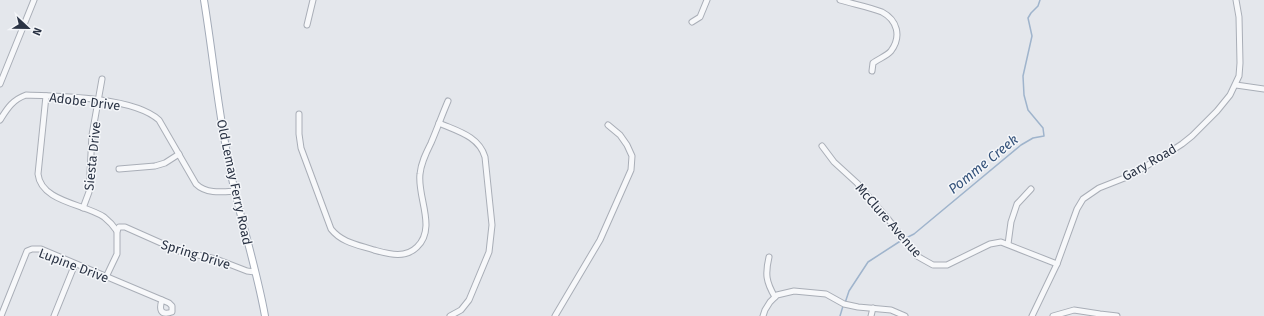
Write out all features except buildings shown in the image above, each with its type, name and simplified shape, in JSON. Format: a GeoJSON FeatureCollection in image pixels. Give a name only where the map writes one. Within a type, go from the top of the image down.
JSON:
{"type":"FeatureCollection","features":[{"type":"Feature","properties":{"kind":"main road","name":"Old Lemay Ferry Road"},"geometry":{"type":"LineString","coordinates":[[204,0],[224,139],[265,316]]}},
{"type":"Feature","properties":{"kind":"street"},"geometry":{"type":"LineString","coordinates":[[0,84],[34,0]]}},
{"type":"Feature","properties":{"kind":"street"},"geometry":{"type":"LineString","coordinates":[[307,25],[313,0]]}},
{"type":"Feature","properties":{"kind":"street"},"geometry":{"type":"LineString","coordinates":[[692,22],[700,17],[707,0]]}},
{"type":"Feature","properties":{"kind":"street"},"geometry":{"type":"LineString","coordinates":[[840,0],[881,12],[892,20],[897,31],[896,40],[890,52],[873,63],[872,71]]}},
{"type":"Feature","properties":{"kind":"street","name":"Gary Road"},"geometry":{"type":"LineString","coordinates":[[1032,316],[1057,264],[1077,209],[1083,199],[1099,188],[1127,177],[1182,144],[1217,111],[1230,95],[1239,76],[1240,64],[1239,18],[1236,0]]}},
{"type":"Feature","properties":{"kind":"street","name":"Siesta Drive"},"geometry":{"type":"LineString","coordinates":[[83,208],[90,192],[89,179],[92,135],[102,79]]}},
{"type":"Feature","properties":{"kind":"street"},"geometry":{"type":"LineString","coordinates":[[1236,85],[1264,89]]}},
{"type":"Feature","properties":{"kind":"street","name":"Adobe Drive"},"geometry":{"type":"LineString","coordinates":[[0,120],[11,103],[26,95],[99,100],[119,103],[154,116],[162,124],[199,187],[205,190],[220,192],[235,191]]}},
{"type":"Feature","properties":{"kind":"street"},"geometry":{"type":"LineString","coordinates":[[46,96],[38,179],[41,184],[54,196],[103,216],[117,231],[117,254],[106,277]]}},
{"type":"Feature","properties":{"kind":"street"},"geometry":{"type":"LineString","coordinates":[[299,114],[301,148],[331,230],[344,240],[396,255],[406,254],[416,249],[425,235],[426,224],[420,185],[420,172],[424,158],[448,101]]}},
{"type":"Feature","properties":{"kind":"street"},"geometry":{"type":"LineString","coordinates":[[439,124],[473,139],[481,147],[486,163],[492,225],[489,252],[473,294],[465,306],[450,316]]}},
{"type":"Feature","properties":{"kind":"street"},"geometry":{"type":"LineString","coordinates":[[555,316],[600,240],[631,170],[632,156],[627,145],[620,135],[608,125]]}},
{"type":"Feature","properties":{"kind":"street","name":"McClure Avenue"},"geometry":{"type":"LineString","coordinates":[[822,146],[834,162],[857,183],[917,256],[932,265],[947,265],[990,244],[1001,242],[1057,264]]}},
{"type":"Feature","properties":{"kind":"street"},"geometry":{"type":"LineString","coordinates":[[118,169],[160,165],[180,154]]}},
{"type":"Feature","properties":{"kind":"street"},"geometry":{"type":"LineString","coordinates":[[1008,244],[1011,222],[1017,204],[1031,189]]}},
{"type":"Feature","properties":{"kind":"street","name":"Spring Drive"},"geometry":{"type":"LineString","coordinates":[[117,231],[119,227],[124,227],[179,251],[216,259],[247,271],[255,272]]}},
{"type":"Feature","properties":{"kind":"street","name":"Lupine Drive"},"geometry":{"type":"LineString","coordinates":[[1,316],[27,251],[32,249],[41,249],[162,300]]}},
{"type":"Feature","properties":{"kind":"street"},"geometry":{"type":"LineString","coordinates":[[769,257],[767,280],[770,288],[776,296]]}},
{"type":"Feature","properties":{"kind":"street"},"geometry":{"type":"LineString","coordinates":[[54,316],[75,264]]}},
{"type":"Feature","properties":{"kind":"street"},"geometry":{"type":"LineString","coordinates":[[763,316],[770,302],[776,296],[794,290],[826,294],[844,304],[858,307],[891,310],[905,316]]}},
{"type":"Feature","properties":{"kind":"street"},"geometry":{"type":"LineString","coordinates":[[871,316],[873,308]]}},
{"type":"Feature","properties":{"kind":"street"},"geometry":{"type":"LineString","coordinates":[[1053,316],[1074,310],[1117,316]]}},
{"type":"Feature","properties":{"kind":"waterway","name":"Pomme Creek"},"geometry":{"type":"LineString","coordinates":[[906,238],[914,234],[1021,145],[1033,138],[1044,136],[1043,128],[1028,110],[1024,95],[1023,76],[1032,36],[1028,18],[1038,6],[1040,0]]}},
{"type":"Feature","properties":{"kind":"waterway","name":"Pomme Creek"},"geometry":{"type":"LineString","coordinates":[[845,303],[849,291],[868,262],[902,240]]}},
{"type":"Feature","properties":{"kind":"waterway","name":"Pomme Creek"},"geometry":{"type":"LineString","coordinates":[[840,316],[843,306]]}}]}
